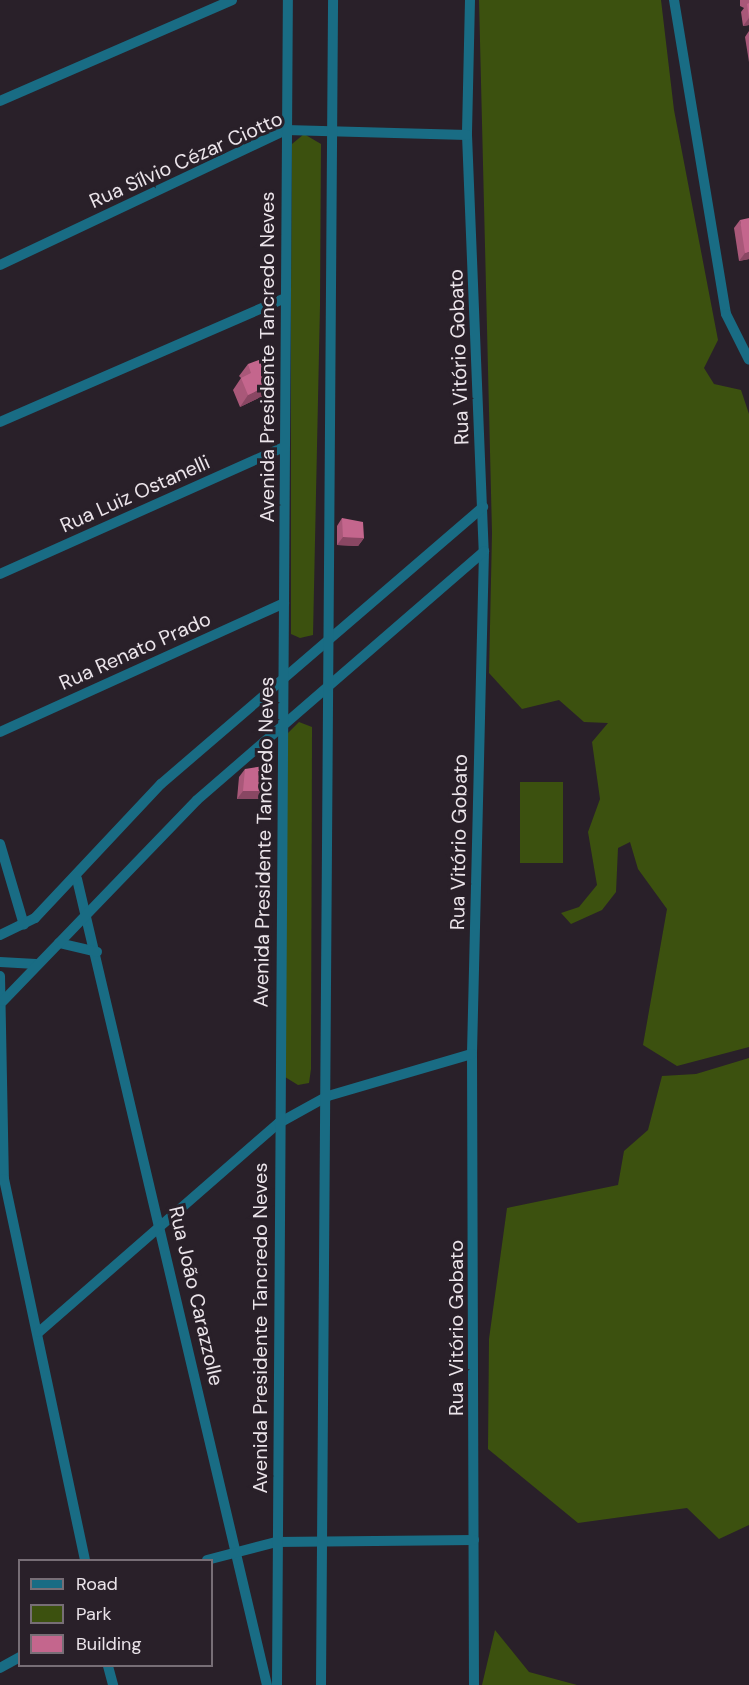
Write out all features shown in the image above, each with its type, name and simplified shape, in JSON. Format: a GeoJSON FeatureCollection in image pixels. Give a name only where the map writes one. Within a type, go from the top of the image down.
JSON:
{"type":"FeatureCollection","features":[{"type":"Feature","properties":{"kind":"street"},"geometry":{"type":"LineString","coordinates":[[0,101],[232,0]]}},
{"type":"Feature","properties":{"kind":"street","name":"Avenida Presidente Tancredo Neves"},"geometry":{"type":"LineString","coordinates":[[277,1685],[281,726],[286,679],[284,447],[288,0]]}},
{"type":"Feature","properties":{"kind":"street"},"geometry":{"type":"LineString","coordinates":[[321,1685],[319,1538],[328,1096],[333,0]]}},
{"type":"Feature","properties":{"kind":"street","name":"Rua Vitório Gobato"},"geometry":{"type":"LineString","coordinates":[[470,0],[467,135],[484,551],[472,1054],[474,1685]]}},
{"type":"Feature","properties":{"kind":"street"},"geometry":{"type":"LineString","coordinates":[[674,0],[726,314],[749,360]]}},
{"type":"Feature","properties":{"kind":"street","name":"Rua Sílvio Cézar Ciotto"},"geometry":{"type":"LineString","coordinates":[[0,265],[286,130],[331,129],[467,135]]}},
{"type":"Feature","properties":{"kind":"street"},"geometry":{"type":"LineString","coordinates":[[0,422],[285,298]]}},
{"type":"Feature","properties":{"kind":"street","name":"Rua Luiz Ostanelli"},"geometry":{"type":"LineString","coordinates":[[0,574],[284,447]]}},
{"type":"Feature","properties":{"kind":"street"},"geometry":{"type":"LineString","coordinates":[[0,935],[24,925],[77,879],[161,784],[286,679],[483,507]]}},
{"type":"Feature","properties":{"kind":"street"},"geometry":{"type":"LineString","coordinates":[[3,1001],[36,964],[89,915],[197,800],[484,551]]}},
{"type":"Feature","properties":{"kind":"street","name":"Rua Renato Prado"},"geometry":{"type":"LineString","coordinates":[[0,732],[284,603]]}},
{"type":"Feature","properties":{"kind":"street"},"geometry":{"type":"LineString","coordinates":[[0,844],[24,925]]}},
{"type":"Feature","properties":{"kind":"street","name":"Rua João Carazzolle"},"geometry":{"type":"LineString","coordinates":[[77,879],[89,915],[267,1685]]}},
{"type":"Feature","properties":{"kind":"street"},"geometry":{"type":"LineString","coordinates":[[59,943],[97,952]]}},
{"type":"Feature","properties":{"kind":"street"},"geometry":{"type":"LineString","coordinates":[[0,962],[36,964]]}},
{"type":"Feature","properties":{"kind":"street"},"geometry":{"type":"LineString","coordinates":[[0,976],[3,1001],[2,1182],[39,1332],[85,1559]]}},
{"type":"Feature","properties":{"kind":"street"},"geometry":{"type":"LineString","coordinates":[[39,1332],[162,1231],[279,1123],[328,1096],[472,1054]]}},
{"type":"Feature","properties":{"kind":"street"},"geometry":{"type":"LineString","coordinates":[[211,1559],[276,1542],[319,1538],[474,1540]]}},
{"type":"Feature","properties":{"kind":"street"},"geometry":{"type":"LineString","coordinates":[[0,1668],[18,1658]]}},
{"type":"Feature","properties":{"kind":"street"},"geometry":{"type":"LineString","coordinates":[[108,1667],[113,1685]]}},
{"type":"Feature","properties":{"kind":"green space"},"geometry":{"type":"Polygon","coordinates":[[[479,0],[661,0],[674,110],[718,340],[704,368],[714,384],[741,390],[749,414],[749,1047],[677,1066],[643,1045],[667,909],[638,869],[630,842],[618,848],[616,892],[602,910],[571,924],[561,913],[579,907],[597,885],[588,832],[600,799],[592,742],[608,723],[584,722],[559,700],[522,709],[489,673],[492,533],[479,0]]]}},
{"type":"Feature","properties":{"kind":"green space"},"geometry":{"type":"Polygon","coordinates":[[[304,134],[321,144],[320,305],[313,635],[300,638],[291,634],[292,144],[304,134]]]}},
{"type":"Feature","properties":{"kind":"green space"},"geometry":{"type":"Polygon","coordinates":[[[299,722],[312,727],[311,1069],[309,1083],[298,1085],[285,1077],[287,734],[299,722]]]}},
{"type":"Feature","properties":{"kind":"green space"},"geometry":{"type":"Polygon","coordinates":[[[520,782],[563,782],[563,863],[520,863],[520,782]]]}},
{"type":"Feature","properties":{"kind":"green space"},"geometry":{"type":"Polygon","coordinates":[[[749,1058],[749,1525],[719,1539],[687,1508],[578,1523],[488,1449],[489,1339],[507,1208],[618,1185],[624,1151],[648,1130],[662,1076],[696,1074],[749,1058]]]}},
{"type":"Feature","properties":{"kind":"green space"},"geometry":{"type":"Polygon","coordinates":[[[495,1630],[529,1672],[577,1685],[482,1685],[495,1630]]]}},
{"type":"Feature","properties":{"kind":"building"},"geometry":{"type":"Polygon","coordinates":[[[749,218],[749,252],[745,253],[740,220],[749,218]]]}},
{"type":"Feature","properties":{"kind":"building"},"geometry":{"type":"Polygon","coordinates":[[[267,357],[277,381],[248,395],[241,378],[251,373],[248,364],[267,357]]]}},
{"type":"Feature","properties":{"kind":"building"},"geometry":{"type":"Polygon","coordinates":[[[342,518],[363,522],[364,538],[343,537],[342,518]]]}},
{"type":"Feature","properties":{"kind":"building"},"geometry":{"type":"Polygon","coordinates":[[[264,766],[265,791],[243,791],[245,769],[264,766]]]}}]}
